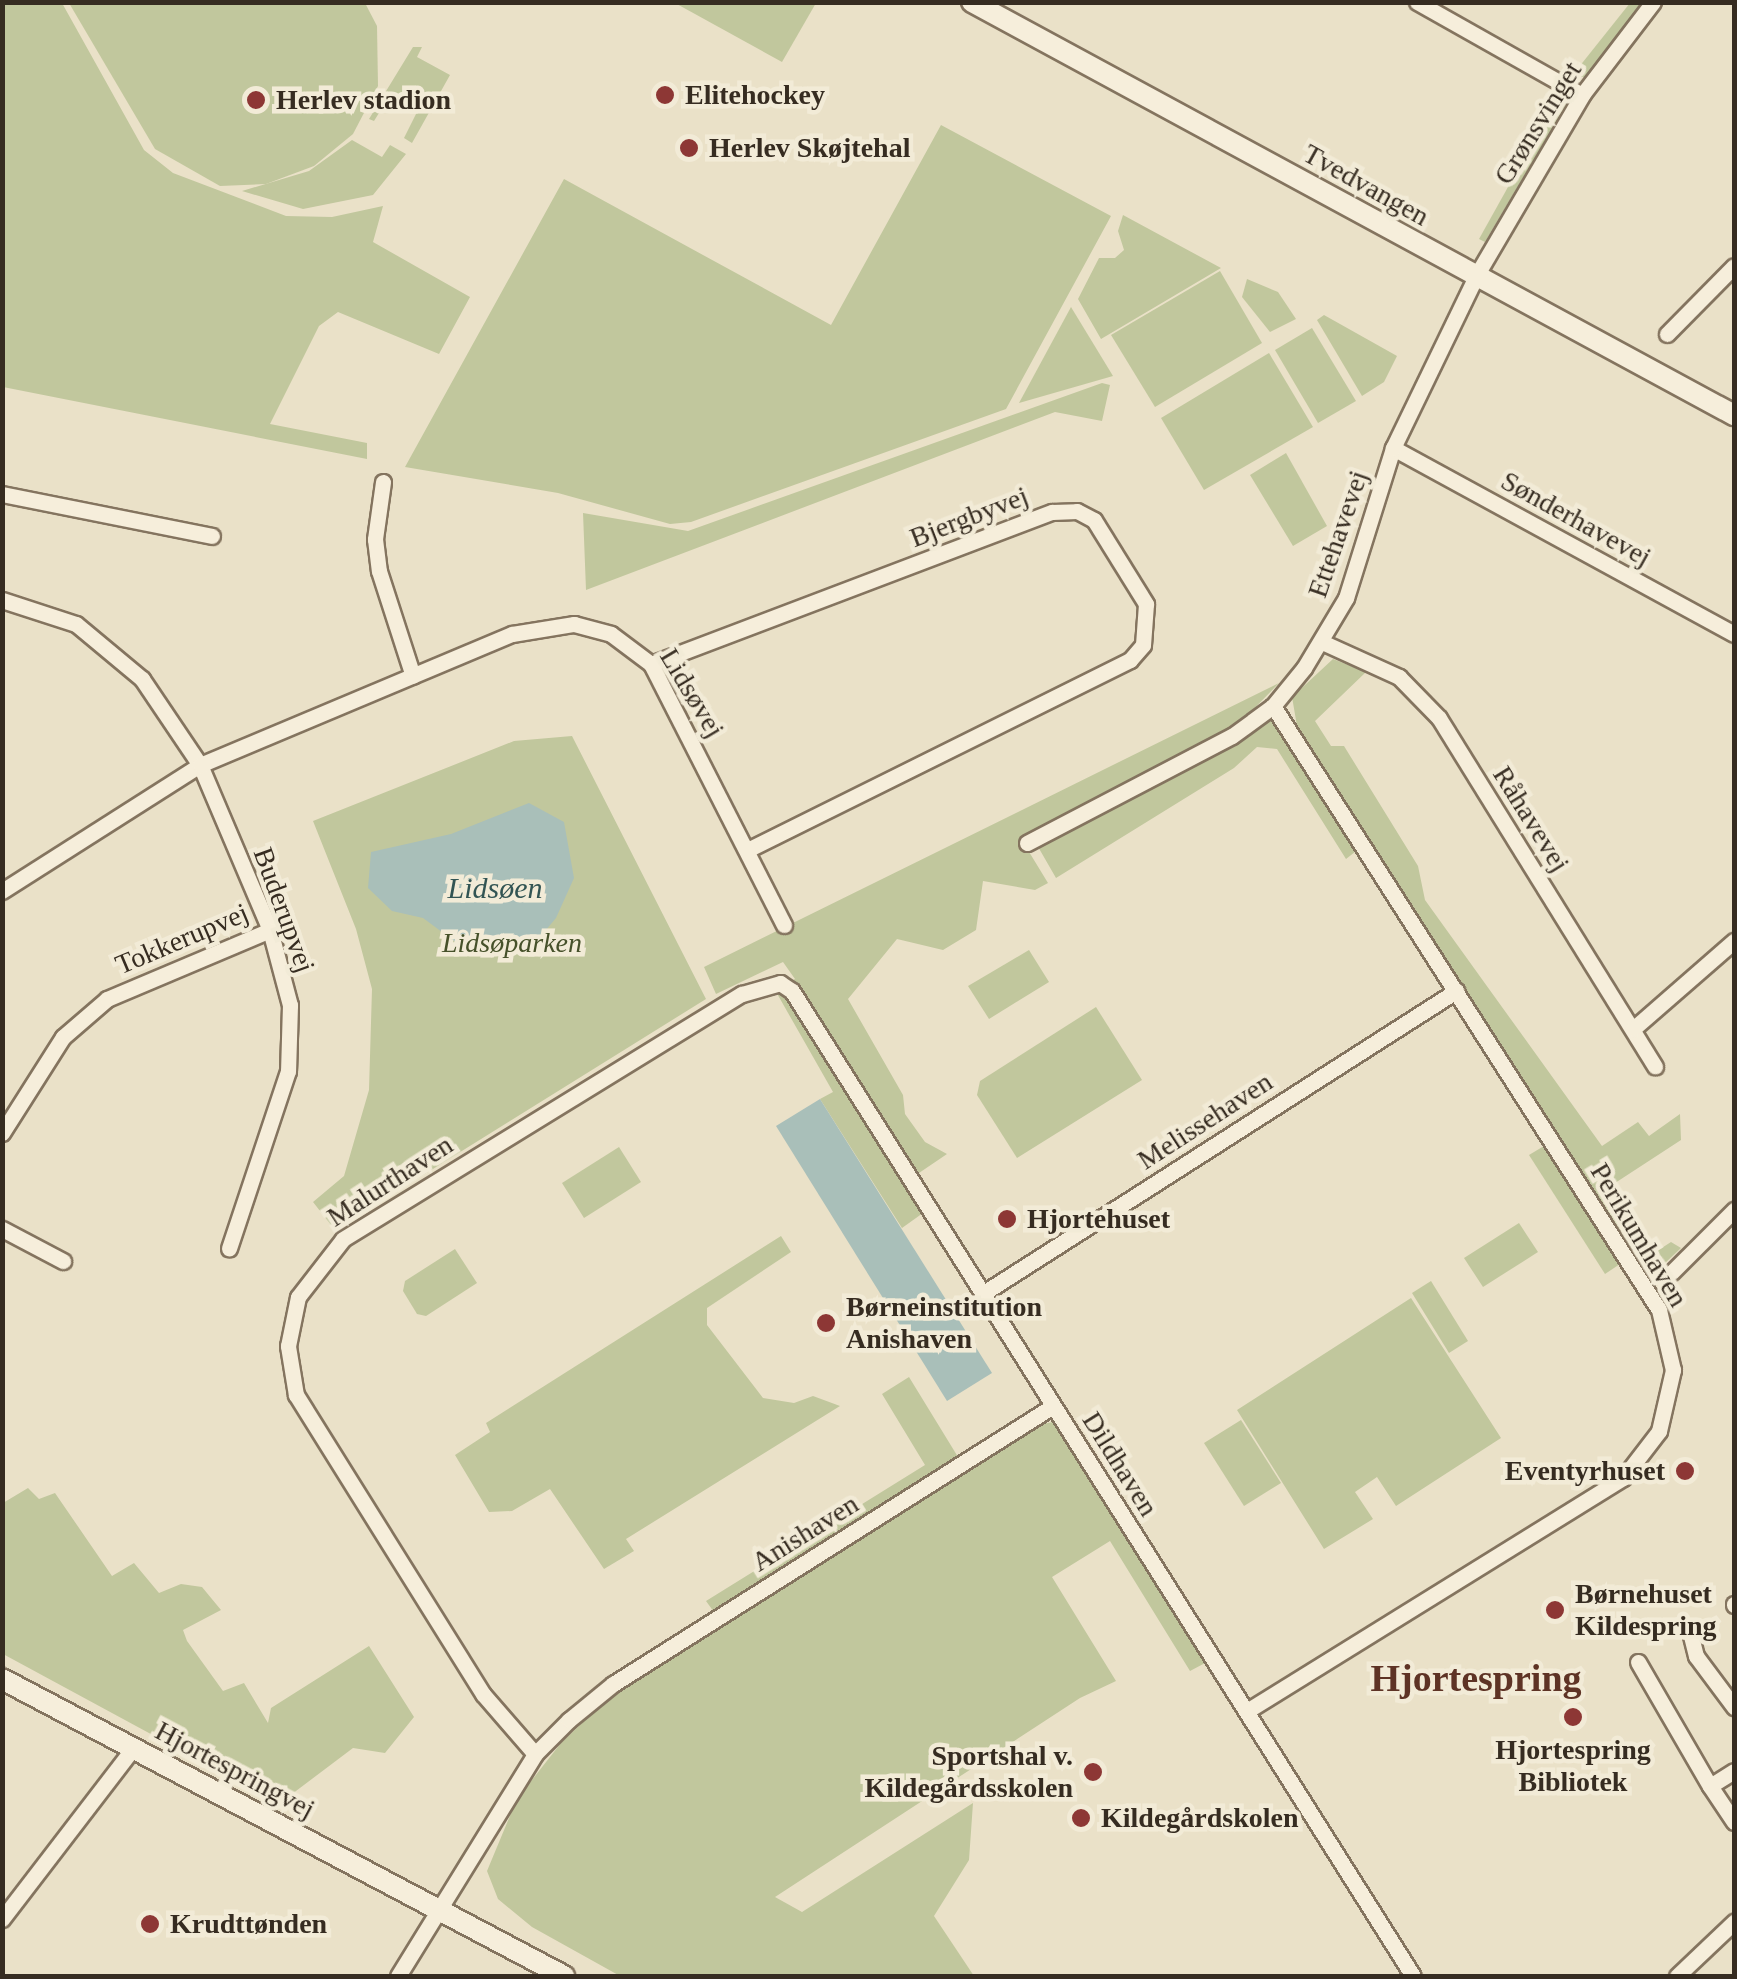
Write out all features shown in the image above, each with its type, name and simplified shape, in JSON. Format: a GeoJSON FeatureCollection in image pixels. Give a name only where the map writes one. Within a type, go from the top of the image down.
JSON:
{"type":"FeatureCollection","features":[{"type":"Feature","properties":{"kind":"street","name":"Tvedvangen"},"geometry":{"type":"LineString","coordinates":[[972,2],[1734,416]]}},
{"type":"Feature","properties":{"kind":"street"},"geometry":{"type":"LineString","coordinates":[[1417,2],[1582,95]]}},
{"type":"Feature","properties":{"kind":"street","name":"Grønsvinget"},"geometry":{"type":"LineString","coordinates":[[1476,276],[1582,95],[1653,2]]}},
{"type":"Feature","properties":{"kind":"street"},"geometry":{"type":"LineString","coordinates":[[1667,334],[1734,266]]}},
{"type":"Feature","properties":{"kind":"street","name":"Ettehavevej"},"geometry":{"type":"LineString","coordinates":[[1027,843],[1232,736],[1273,706],[1322,642],[1346,598],[1393,448],[1476,276]]}},
{"type":"Feature","properties":{"kind":"street","name":"Sønderhavevej"},"geometry":{"type":"LineString","coordinates":[[1393,448],[1734,634]]}},
{"type":"Feature","properties":{"kind":"street"},"geometry":{"type":"LineString","coordinates":[[383,482],[375,539],[379,570],[412,676]]}},
{"type":"Feature","properties":{"kind":"street"},"geometry":{"type":"LineString","coordinates":[[2,494],[212,536]]}},
{"type":"Feature","properties":{"kind":"street","name":"Bjergbyvej"},"geometry":{"type":"LineString","coordinates":[[651,664],[1052,512],[1077,512],[1094,520],[1146,604],[1142,645],[1130,660],[748,850]]}},
{"type":"Feature","properties":{"kind":"street","name":"Buderupvej"},"geometry":{"type":"LineString","coordinates":[[2,600],[76,624],[117,652],[200,765],[270,930],[290,1005],[288,1071],[229,1248]]}},
{"type":"Feature","properties":{"kind":"street","name":"Lidsøvej"},"geometry":{"type":"LineString","coordinates":[[2,891],[200,765],[412,676],[550,624],[611,634],[651,664],[784,924]]}},
{"type":"Feature","properties":{"kind":"street","name":"Råhavevej"},"geometry":{"type":"LineString","coordinates":[[1322,642],[1399,677],[1439,718],[1656,1066]]}},
{"type":"Feature","properties":{"kind":"street","name":"Perikumhaven"},"geometry":{"type":"LineString","coordinates":[[1247,1712],[1622,1478],[1644,1457],[1670,1400],[1671,1353],[1660,1310],[1273,706]]}},
{"type":"Feature","properties":{"kind":"street","name":"Tokkerupvej"},"geometry":{"type":"LineString","coordinates":[[2,1133],[63,1037],[107,998],[270,930]]}},
{"type":"Feature","properties":{"kind":"street"},"geometry":{"type":"LineString","coordinates":[[1633,1029],[1734,941]]}},
{"type":"Feature","properties":{"kind":"street","name":"Dildhaven"},"geometry":{"type":"LineString","coordinates":[[780,983],[792,991],[1413,1976]]}},
{"type":"Feature","properties":{"kind":"street","name":"Malurthaven"},"geometry":{"type":"LineString","coordinates":[[535,1754],[460,1661],[296,1395],[288,1346],[298,1297],[344,1239],[742,994],[780,983]]}},
{"type":"Feature","properties":{"kind":"street","name":"Melissehaven"},"geometry":{"type":"LineString","coordinates":[[982,1294],[1456,991]]}},
{"type":"Feature","properties":{"kind":"street"},"geometry":{"type":"LineString","coordinates":[[1672,1272],[1734,1210]]}},
{"type":"Feature","properties":{"kind":"street"},"geometry":{"type":"LineString","coordinates":[[2,1229],[63,1261]]}},
{"type":"Feature","properties":{"kind":"street","name":"Anishaven"},"geometry":{"type":"LineString","coordinates":[[535,1754],[586,1706],[1053,1406]]}},
{"type":"Feature","properties":{"kind":"street"},"geometry":{"type":"LineString","coordinates":[[1690,1632],[1696,1656],[1734,1707]]}},
{"type":"Feature","properties":{"kind":"street"},"geometry":{"type":"LineString","coordinates":[[1638,1662],[1734,1822]]}},
{"type":"Feature","properties":{"kind":"street","name":"Hjortespringvej"},"geometry":{"type":"LineString","coordinates":[[2,1679],[564,1976]]}},
{"type":"Feature","properties":{"kind":"street"},"geometry":{"type":"LineString","coordinates":[[2,1918],[133,1748]]}},
{"type":"Feature","properties":{"kind":"street"},"geometry":{"type":"LineString","coordinates":[[398,1976],[535,1754]]}},
{"type":"Feature","properties":{"kind":"street"},"geometry":{"type":"LineString","coordinates":[[1710,1786],[1734,1770]]}},
{"type":"Feature","properties":{"kind":"street"},"geometry":{"type":"LineString","coordinates":[[1677,1976],[1734,1922]]}},
{"type":"Feature","properties":{"kind":"green space"},"geometry":{"type":"Polygon","coordinates":[[[2,3],[62,3],[144,150],[173,173],[286,216],[332,217],[383,206],[373,242],[470,297],[439,354],[338,312],[319,326],[270,424],[367,443],[367,459],[3,387],[2,3]]]}},
{"type":"Feature","properties":{"kind":"green space","name":"Herlev stadion"},"geometry":{"type":"Polygon","coordinates":[[[69,3],[365,3],[377,26],[378,86],[353,134],[314,166],[266,184],[220,186],[155,149],[69,3]]]}},
{"type":"Feature","properties":{"kind":"green space"},"geometry":{"type":"Polygon","coordinates":[[[675,3],[816,3],[782,62],[675,3]]]}},
{"type":"Feature","properties":{"kind":"green space"},"geometry":{"type":"Polygon","coordinates":[[[1630,3],[1646,3],[1586,77],[1571,77],[1630,3]]]}},
{"type":"Feature","properties":{"kind":"green space"},"geometry":{"type":"Polygon","coordinates":[[[413,47],[422,47],[417,57],[450,75],[412,143],[404,138],[420,106],[392,92],[374,121],[369,119],[413,47]]]}},
{"type":"Feature","properties":{"kind":"green space"},"geometry":{"type":"Polygon","coordinates":[[[1561,92],[1567,103],[1485,242],[1479,239],[1561,92]]]}},
{"type":"Feature","properties":{"kind":"green space"},"geometry":{"type":"Polygon","coordinates":[[[941,125],[1111,216],[1006,409],[691,522],[670,524],[558,493],[405,467],[564,179],[831,325],[941,125]]]}},
{"type":"Feature","properties":{"kind":"green space"},"geometry":{"type":"Polygon","coordinates":[[[352,140],[382,157],[390,145],[406,154],[373,195],[303,209],[242,191],[309,171],[352,140]]]}},
{"type":"Feature","properties":{"kind":"green space"},"geometry":{"type":"Polygon","coordinates":[[[1123,215],[1221,268],[1101,339],[1078,299],[1099,258],[1115,258],[1124,250],[1118,231],[1123,215]]]}},
{"type":"Feature","properties":{"kind":"green space"},"geometry":{"type":"Polygon","coordinates":[[[1220,271],[1262,343],[1155,407],[1111,335],[1220,271]]]}},
{"type":"Feature","properties":{"kind":"green space"},"geometry":{"type":"Polygon","coordinates":[[[1247,279],[1278,292],[1296,319],[1270,332],[1242,297],[1247,279]]]}},
{"type":"Feature","properties":{"kind":"green space"},"geometry":{"type":"Polygon","coordinates":[[[1071,307],[1113,376],[1019,403],[1071,307]]]}},
{"type":"Feature","properties":{"kind":"green space"},"geometry":{"type":"Polygon","coordinates":[[[1324,315],[1397,356],[1384,382],[1362,396],[1317,320],[1324,315]]]}},
{"type":"Feature","properties":{"kind":"green space"},"geometry":{"type":"Polygon","coordinates":[[[1312,328],[1356,401],[1318,423],[1275,350],[1312,328]]]}},
{"type":"Feature","properties":{"kind":"green space"},"geometry":{"type":"Polygon","coordinates":[[[1269,353],[1313,427],[1204,490],[1161,418],[1269,353]]]}},
{"type":"Feature","properties":{"kind":"green space"},"geometry":{"type":"Polygon","coordinates":[[[1102,383],[1110,385],[1102,421],[1055,412],[586,590],[583,513],[688,531],[1102,383]]]}},
{"type":"Feature","properties":{"kind":"green space"},"geometry":{"type":"Polygon","coordinates":[[[1286,453],[1327,526],[1293,546],[1250,475],[1286,453]]]}},
{"type":"Feature","properties":{"kind":"green space"},"geometry":{"type":"Polygon","coordinates":[[[1333,659],[1366,672],[1315,721],[1331,746],[1344,746],[1418,866],[1425,900],[1602,1146],[1638,1122],[1649,1136],[1680,1114],[1681,1140],[1612,1185],[1657,1251],[1671,1242],[1681,1248],[1646,1281],[1297,726],[1292,697],[1333,659]]]}},
{"type":"Feature","properties":{"kind":"green space"},"geometry":{"type":"Polygon","coordinates":[[[1279,683],[1232,731],[1023,842],[1048,883],[1035,890],[983,881],[976,930],[943,950],[897,939],[848,999],[903,1095],[905,1114],[925,1142],[947,1154],[919,1173],[937,1203],[902,1228],[820,1099],[833,1092],[775,990],[795,979],[783,962],[716,994],[704,967],[1279,683]]]}},
{"type":"Feature","properties":{"kind":"green space"},"geometry":{"type":"Polygon","coordinates":[[[1274,717],[1360,848],[1346,859],[1277,749],[1257,747],[1234,768],[1056,878],[1037,845],[1232,746],[1274,717]]]}},
{"type":"Feature","properties":{"kind":"green space","name":"Lidsøparken"},"geometry":{"type":"Polygon","coordinates":[[[572,736],[706,999],[335,1230],[313,1202],[344,1176],[369,1090],[372,989],[356,929],[313,821],[514,741],[572,736]]]}},
{"type":"Feature","properties":{"kind":"green space"},"geometry":{"type":"Polygon","coordinates":[[[1029,950],[1049,982],[989,1019],[968,986],[1029,950]]]}},
{"type":"Feature","properties":{"kind":"green space"},"geometry":{"type":"Polygon","coordinates":[[[1096,1007],[1142,1080],[1017,1158],[977,1095],[980,1081],[1096,1007]]]}},
{"type":"Feature","properties":{"kind":"green space"},"geometry":{"type":"Polygon","coordinates":[[[1544,1146],[1620,1264],[1605,1274],[1529,1155],[1544,1146]]]}},
{"type":"Feature","properties":{"kind":"green space"},"geometry":{"type":"Polygon","coordinates":[[[619,1147],[641,1182],[584,1218],[562,1183],[619,1147]]]}},
{"type":"Feature","properties":{"kind":"green space"},"geometry":{"type":"Polygon","coordinates":[[[1519,1223],[1538,1252],[1483,1287],[1464,1258],[1519,1223]]]}},
{"type":"Feature","properties":{"kind":"green space"},"geometry":{"type":"Polygon","coordinates":[[[781,1236],[791,1252],[707,1308],[707,1325],[763,1398],[794,1403],[813,1396],[840,1406],[626,1539],[634,1551],[604,1569],[550,1489],[512,1511],[489,1512],[455,1455],[490,1432],[486,1423],[781,1236]]]}},
{"type":"Feature","properties":{"kind":"green space"},"geometry":{"type":"Polygon","coordinates":[[[455,1249],[477,1283],[426,1316],[417,1314],[403,1291],[405,1281],[455,1249]]]}},
{"type":"Feature","properties":{"kind":"green space"},"geometry":{"type":"Polygon","coordinates":[[[1431,1281],[1468,1341],[1449,1353],[1412,1293],[1431,1281]]]}},
{"type":"Feature","properties":{"kind":"green space"},"geometry":{"type":"Polygon","coordinates":[[[1411,1298],[1501,1438],[1396,1506],[1377,1477],[1355,1492],[1373,1519],[1324,1549],[1237,1410],[1411,1298]]]}},
{"type":"Feature","properties":{"kind":"green space"},"geometry":{"type":"Polygon","coordinates":[[[909,1377],[966,1470],[1037,1425],[1053,1422],[1207,1662],[1190,1671],[1110,1541],[1052,1577],[1116,1681],[1080,1698],[775,1897],[802,1912],[973,1803],[969,1860],[934,1916],[974,1976],[620,1976],[532,1927],[498,1899],[487,1871],[517,1799],[561,1743],[620,1687],[724,1626],[706,1601],[925,1465],[882,1394],[909,1377]]]}},
{"type":"Feature","properties":{"kind":"green space"},"geometry":{"type":"Polygon","coordinates":[[[1241,1420],[1281,1483],[1244,1506],[1204,1443],[1241,1420]]]}},
{"type":"Feature","properties":{"kind":"green space"},"geometry":{"type":"Polygon","coordinates":[[[28,1488],[39,1499],[55,1493],[112,1576],[134,1563],[159,1593],[181,1584],[202,1587],[221,1610],[183,1630],[187,1641],[223,1691],[244,1683],[268,1723],[271,1708],[369,1646],[414,1717],[385,1753],[353,1748],[292,1794],[269,1798],[3,1654],[3,1503],[28,1488]]]}},
{"type":"Feature","properties":{"kind":"water","name":"Lidsøen"},"geometry":{"type":"Polygon","coordinates":[[[529,803],[564,822],[574,878],[556,918],[535,943],[507,956],[465,949],[423,918],[392,911],[368,888],[371,852],[451,834],[529,803]]]}},
{"type":"Feature","properties":{"kind":"water"},"geometry":{"type":"Polygon","coordinates":[[[820,1099],[992,1373],[947,1401],[776,1126],[820,1099]]]}},
{"type":"Feature","properties":{"kind":"place","name":"Elitehockey"},"geometry":{"type":"Point","coordinates":[665,95]}},
{"type":"Feature","properties":{"kind":"place","name":"Herlev stadion"},"geometry":{"type":"Point","coordinates":[256,100]}},
{"type":"Feature","properties":{"kind":"place","name":"Herlev Skøjtehal"},"geometry":{"type":"Point","coordinates":[689,148]}},
{"type":"Feature","properties":{"kind":"place","name":"Hjortehuset"},"geometry":{"type":"Point","coordinates":[1007,1219]}},
{"type":"Feature","properties":{"kind":"place","name":"Børneinstitution Anishaven"},"geometry":{"type":"Point","coordinates":[826,1323]}},
{"type":"Feature","properties":{"kind":"place","name":"Eventyrhuset"},"geometry":{"type":"Point","coordinates":[1685,1471]}},
{"type":"Feature","properties":{"kind":"place","name":"Børnehuset Kildespring"},"geometry":{"type":"Point","coordinates":[1555,1610]}},
{"type":"Feature","properties":{"kind":"place","name":"Hjortespring Bibliotek"},"geometry":{"type":"Point","coordinates":[1573,1717]}},
{"type":"Feature","properties":{"kind":"place","name":"Sportshal v. Kildegårdsskolen"},"geometry":{"type":"Point","coordinates":[1093,1772]}},
{"type":"Feature","properties":{"kind":"place","name":"Kildegårdskolen"},"geometry":{"type":"Point","coordinates":[1081,1818]}},
{"type":"Feature","properties":{"kind":"place","name":"Krudttønden"},"geometry":{"type":"Point","coordinates":[150,1924]}},
{"type":"Feature","properties":{"kind":"district","name":"Hjortespring"},"geometry":{"type":"Point","coordinates":[1476,1679]}}]}
